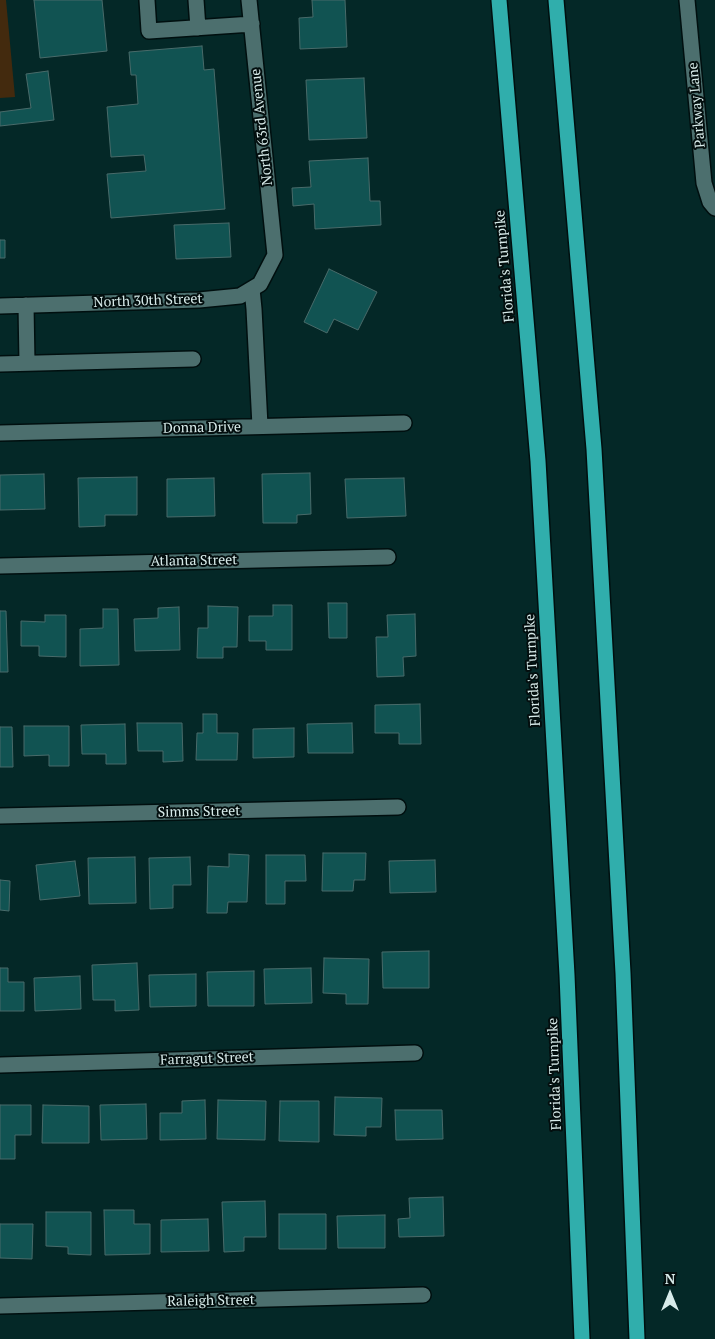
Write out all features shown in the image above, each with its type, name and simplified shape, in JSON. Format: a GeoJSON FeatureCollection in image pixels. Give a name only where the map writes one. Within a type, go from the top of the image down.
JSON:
{"type":"FeatureCollection","features":[{"type":"Feature","properties":{"kind":"highway","name":"Florida's Turnpike"},"geometry":{"type":"LineString","coordinates":[[500,0],[538,471],[567,975],[582,1339]]}},
{"type":"Feature","properties":{"kind":"highway"},"geometry":{"type":"LineString","coordinates":[[556,0],[594,459],[623,973],[637,1339]]}},
{"type":"Feature","properties":{"kind":"street"},"geometry":{"type":"LineString","coordinates":[[146,0],[149,31],[252,24]]}},
{"type":"Feature","properties":{"kind":"street"},"geometry":{"type":"LineString","coordinates":[[196,0],[198,28]]}},
{"type":"Feature","properties":{"kind":"street","name":"North 63rd Avenue"},"geometry":{"type":"LineString","coordinates":[[249,0],[275,255],[260,284],[252,289]]}},
{"type":"Feature","properties":{"kind":"street","name":"Parkway Lane"},"geometry":{"type":"LineString","coordinates":[[687,0],[704,183],[710,202],[715,208]]}},
{"type":"Feature","properties":{"kind":"street"},"geometry":{"type":"LineString","coordinates":[[252,289],[260,426]]}},
{"type":"Feature","properties":{"kind":"street","name":"North 30th Street"},"geometry":{"type":"LineString","coordinates":[[0,306],[199,300],[240,296],[252,289]]}},
{"type":"Feature","properties":{"kind":"street"},"geometry":{"type":"LineString","coordinates":[[26,305],[27,363]]}},
{"type":"Feature","properties":{"kind":"street"},"geometry":{"type":"LineString","coordinates":[[0,364],[193,359]]}},
{"type":"Feature","properties":{"kind":"street","name":"Donna Drive"},"geometry":{"type":"LineString","coordinates":[[0,432],[404,423]]}},
{"type":"Feature","properties":{"kind":"street","name":"Atlanta Street"},"geometry":{"type":"LineString","coordinates":[[0,566],[388,557]]}},
{"type":"Feature","properties":{"kind":"street","name":"Simms Street"},"geometry":{"type":"LineString","coordinates":[[0,816],[398,807]]}},
{"type":"Feature","properties":{"kind":"street","name":"Farragut Street"},"geometry":{"type":"LineString","coordinates":[[0,1065],[415,1053]]}},
{"type":"Feature","properties":{"kind":"street","name":"Raleigh Street"},"geometry":{"type":"LineString","coordinates":[[0,1306],[423,1295]]}},
{"type":"Feature","properties":{"kind":"shaded area"},"geometry":{"type":"Polygon","coordinates":[[[0,0],[6,0],[15,97],[0,98],[0,0]]]}},
{"type":"Feature","properties":{"kind":"building"},"geometry":{"type":"Polygon","coordinates":[[[34,0],[102,0],[107,51],[40,58],[34,0]]]}},
{"type":"Feature","properties":{"kind":"building"},"geometry":{"type":"Polygon","coordinates":[[[312,0],[345,0],[347,47],[300,49],[299,18],[313,17],[312,0]]]}},
{"type":"Feature","properties":{"kind":"building"},"geometry":{"type":"Polygon","coordinates":[[[202,46],[204,70],[214,69],[225,209],[111,218],[107,174],[146,171],[144,155],[111,157],[107,107],[138,104],[136,75],[131,75],[129,52],[202,46]]]}},
{"type":"Feature","properties":{"kind":"building"},"geometry":{"type":"Polygon","coordinates":[[[48,71],[54,120],[0,126],[0,112],[31,108],[26,74],[48,71]]]}},
{"type":"Feature","properties":{"kind":"building"},"geometry":{"type":"Polygon","coordinates":[[[364,78],[367,138],[309,140],[306,80],[364,78]]]}},
{"type":"Feature","properties":{"kind":"building"},"geometry":{"type":"Polygon","coordinates":[[[368,158],[370,201],[380,201],[381,225],[315,229],[314,204],[293,206],[292,188],[311,187],[309,161],[368,158]]]}},
{"type":"Feature","properties":{"kind":"building"},"geometry":{"type":"Polygon","coordinates":[[[229,223],[231,257],[176,259],[174,225],[229,223]]]}},
{"type":"Feature","properties":{"kind":"building"},"geometry":{"type":"Polygon","coordinates":[[[0,240],[5,240],[5,258],[0,258],[0,240]]]}},
{"type":"Feature","properties":{"kind":"building"},"geometry":{"type":"Polygon","coordinates":[[[329,269],[377,292],[358,330],[334,319],[327,333],[304,322],[329,269]]]}},
{"type":"Feature","properties":{"kind":"building"},"geometry":{"type":"Polygon","coordinates":[[[310,473],[311,514],[297,515],[297,523],[263,523],[262,474],[310,473]]]}},
{"type":"Feature","properties":{"kind":"building"},"geometry":{"type":"Polygon","coordinates":[[[44,474],[45,509],[0,510],[0,475],[44,474]]]}},
{"type":"Feature","properties":{"kind":"building"},"geometry":{"type":"Polygon","coordinates":[[[137,477],[137,515],[105,515],[105,526],[79,527],[78,478],[137,477]]]}},
{"type":"Feature","properties":{"kind":"building"},"geometry":{"type":"Polygon","coordinates":[[[214,478],[215,516],[167,517],[167,479],[214,478]]]}},
{"type":"Feature","properties":{"kind":"building"},"geometry":{"type":"Polygon","coordinates":[[[404,478],[406,516],[347,518],[345,479],[404,478]]]}},
{"type":"Feature","properties":{"kind":"building"},"geometry":{"type":"Polygon","coordinates":[[[328,603],[347,603],[347,638],[329,638],[328,603]]]}},
{"type":"Feature","properties":{"kind":"building"},"geometry":{"type":"Polygon","coordinates":[[[273,605],[292,605],[292,650],[266,650],[266,641],[249,641],[249,616],[273,616],[273,605]]]}},
{"type":"Feature","properties":{"kind":"building"},"geometry":{"type":"Polygon","coordinates":[[[208,606],[238,607],[237,647],[223,647],[223,658],[197,658],[198,628],[208,628],[208,606]]]}},
{"type":"Feature","properties":{"kind":"building"},"geometry":{"type":"Polygon","coordinates":[[[179,607],[180,650],[135,651],[134,619],[158,618],[158,608],[179,607]]]}},
{"type":"Feature","properties":{"kind":"building"},"geometry":{"type":"Polygon","coordinates":[[[103,609],[118,609],[119,665],[80,666],[80,629],[103,628],[103,609]]]}},
{"type":"Feature","properties":{"kind":"building"},"geometry":{"type":"Polygon","coordinates":[[[0,611],[6,611],[8,672],[0,672],[0,611]]]}},
{"type":"Feature","properties":{"kind":"building"},"geometry":{"type":"Polygon","coordinates":[[[415,614],[416,656],[403,657],[404,676],[377,677],[376,637],[388,637],[387,615],[415,614]]]}},
{"type":"Feature","properties":{"kind":"building"},"geometry":{"type":"Polygon","coordinates":[[[45,615],[66,615],[66,657],[39,656],[39,646],[21,646],[21,621],[45,622],[45,615]]]}},
{"type":"Feature","properties":{"kind":"building"},"geometry":{"type":"Polygon","coordinates":[[[420,704],[421,744],[399,744],[399,733],[375,733],[375,705],[420,704]]]}},
{"type":"Feature","properties":{"kind":"building"},"geometry":{"type":"Polygon","coordinates":[[[203,714],[217,714],[217,733],[238,733],[237,760],[196,760],[197,733],[203,733],[203,714]]]}},
{"type":"Feature","properties":{"kind":"building"},"geometry":{"type":"Polygon","coordinates":[[[137,723],[182,723],[183,761],[163,762],[163,751],[138,751],[137,723]]]}},
{"type":"Feature","properties":{"kind":"building"},"geometry":{"type":"Polygon","coordinates":[[[352,723],[353,753],[308,753],[307,724],[352,723]]]}},
{"type":"Feature","properties":{"kind":"building"},"geometry":{"type":"Polygon","coordinates":[[[125,724],[126,764],[106,764],[106,754],[82,754],[81,725],[125,724]]]}},
{"type":"Feature","properties":{"kind":"building"},"geometry":{"type":"Polygon","coordinates":[[[24,726],[69,726],[69,766],[49,766],[49,755],[24,756],[24,726]]]}},
{"type":"Feature","properties":{"kind":"building"},"geometry":{"type":"Polygon","coordinates":[[[0,727],[12,727],[13,767],[0,767],[0,727]]]}},
{"type":"Feature","properties":{"kind":"building"},"geometry":{"type":"Polygon","coordinates":[[[294,728],[294,757],[253,758],[253,729],[294,728]]]}},
{"type":"Feature","properties":{"kind":"building"},"geometry":{"type":"Polygon","coordinates":[[[323,853],[366,853],[365,880],[354,880],[353,891],[322,891],[323,853]]]}},
{"type":"Feature","properties":{"kind":"building"},"geometry":{"type":"Polygon","coordinates":[[[229,854],[249,855],[247,902],[228,902],[227,913],[207,913],[208,866],[229,867],[229,854]]]}},
{"type":"Feature","properties":{"kind":"building"},"geometry":{"type":"Polygon","coordinates":[[[266,855],[305,855],[306,881],[285,881],[285,904],[266,904],[266,855]]]}},
{"type":"Feature","properties":{"kind":"building"},"geometry":{"type":"Polygon","coordinates":[[[135,857],[136,903],[89,904],[88,858],[135,857]]]}},
{"type":"Feature","properties":{"kind":"building"},"geometry":{"type":"Polygon","coordinates":[[[190,857],[191,885],[173,885],[173,908],[150,909],[149,858],[190,857]]]}},
{"type":"Feature","properties":{"kind":"building"},"geometry":{"type":"Polygon","coordinates":[[[435,860],[436,892],[390,893],[389,861],[435,860]]]}},
{"type":"Feature","properties":{"kind":"building"},"geometry":{"type":"Polygon","coordinates":[[[75,861],[80,896],[40,900],[36,865],[75,861]]]}},
{"type":"Feature","properties":{"kind":"building"},"geometry":{"type":"Polygon","coordinates":[[[0,880],[10,881],[9,911],[0,910],[0,880]]]}},
{"type":"Feature","properties":{"kind":"building"},"geometry":{"type":"Polygon","coordinates":[[[429,951],[429,988],[383,988],[382,952],[429,951]]]}},
{"type":"Feature","properties":{"kind":"building"},"geometry":{"type":"Polygon","coordinates":[[[324,958],[369,959],[368,1004],[346,1004],[346,994],[323,993],[324,958]]]}},
{"type":"Feature","properties":{"kind":"building"},"geometry":{"type":"Polygon","coordinates":[[[137,963],[139,1010],[115,1011],[115,1000],[93,1000],[92,965],[137,963]]]}},
{"type":"Feature","properties":{"kind":"building"},"geometry":{"type":"Polygon","coordinates":[[[0,968],[8,968],[8,982],[24,982],[24,1011],[0,1011],[0,968]]]}},
{"type":"Feature","properties":{"kind":"building"},"geometry":{"type":"Polygon","coordinates":[[[311,968],[312,1003],[265,1004],[264,969],[311,968]]]}},
{"type":"Feature","properties":{"kind":"building"},"geometry":{"type":"Polygon","coordinates":[[[254,971],[254,1006],[208,1006],[207,972],[254,971]]]}},
{"type":"Feature","properties":{"kind":"building"},"geometry":{"type":"Polygon","coordinates":[[[196,974],[196,1006],[150,1007],[149,975],[196,974]]]}},
{"type":"Feature","properties":{"kind":"building"},"geometry":{"type":"Polygon","coordinates":[[[80,976],[81,1009],[35,1011],[34,978],[80,976]]]}},
{"type":"Feature","properties":{"kind":"building"},"geometry":{"type":"Polygon","coordinates":[[[335,1097],[382,1098],[381,1127],[366,1127],[366,1136],[334,1135],[335,1097]]]}},
{"type":"Feature","properties":{"kind":"building"},"geometry":{"type":"Polygon","coordinates":[[[205,1100],[206,1139],[160,1140],[160,1113],[182,1113],[182,1101],[205,1100]]]}},
{"type":"Feature","properties":{"kind":"building"},"geometry":{"type":"Polygon","coordinates":[[[218,1100],[266,1101],[265,1140],[217,1139],[218,1100]]]}},
{"type":"Feature","properties":{"kind":"building"},"geometry":{"type":"Polygon","coordinates":[[[280,1101],[319,1101],[319,1142],[279,1141],[280,1101]]]}},
{"type":"Feature","properties":{"kind":"building"},"geometry":{"type":"Polygon","coordinates":[[[146,1104],[147,1139],[101,1140],[100,1105],[146,1104]]]}},
{"type":"Feature","properties":{"kind":"building"},"geometry":{"type":"Polygon","coordinates":[[[0,1105],[31,1105],[31,1135],[15,1135],[15,1159],[0,1159],[0,1105]]]}},
{"type":"Feature","properties":{"kind":"building"},"geometry":{"type":"Polygon","coordinates":[[[43,1105],[89,1106],[89,1143],[42,1143],[43,1105]]]}},
{"type":"Feature","properties":{"kind":"building"},"geometry":{"type":"Polygon","coordinates":[[[395,1110],[442,1110],[443,1139],[396,1140],[395,1110]]]}},
{"type":"Feature","properties":{"kind":"building"},"geometry":{"type":"Polygon","coordinates":[[[443,1197],[444,1236],[399,1237],[398,1219],[410,1218],[409,1198],[443,1197]]]}},
{"type":"Feature","properties":{"kind":"building"},"geometry":{"type":"Polygon","coordinates":[[[265,1201],[266,1237],[244,1237],[244,1251],[224,1252],[222,1202],[265,1201]]]}},
{"type":"Feature","properties":{"kind":"building"},"geometry":{"type":"Polygon","coordinates":[[[104,1210],[134,1210],[134,1224],[150,1224],[150,1254],[105,1255],[104,1210]]]}},
{"type":"Feature","properties":{"kind":"building"},"geometry":{"type":"Polygon","coordinates":[[[46,1212],[91,1212],[91,1255],[68,1254],[68,1247],[46,1246],[46,1212]]]}},
{"type":"Feature","properties":{"kind":"building"},"geometry":{"type":"Polygon","coordinates":[[[279,1214],[326,1214],[326,1249],[279,1249],[279,1214]]]}},
{"type":"Feature","properties":{"kind":"building"},"geometry":{"type":"Polygon","coordinates":[[[385,1215],[385,1248],[338,1248],[337,1216],[385,1215]]]}},
{"type":"Feature","properties":{"kind":"building"},"geometry":{"type":"Polygon","coordinates":[[[208,1219],[209,1251],[161,1252],[161,1220],[208,1219]]]}},
{"type":"Feature","properties":{"kind":"building"},"geometry":{"type":"Polygon","coordinates":[[[0,1224],[33,1224],[32,1259],[0,1258],[0,1224]]]}}]}
